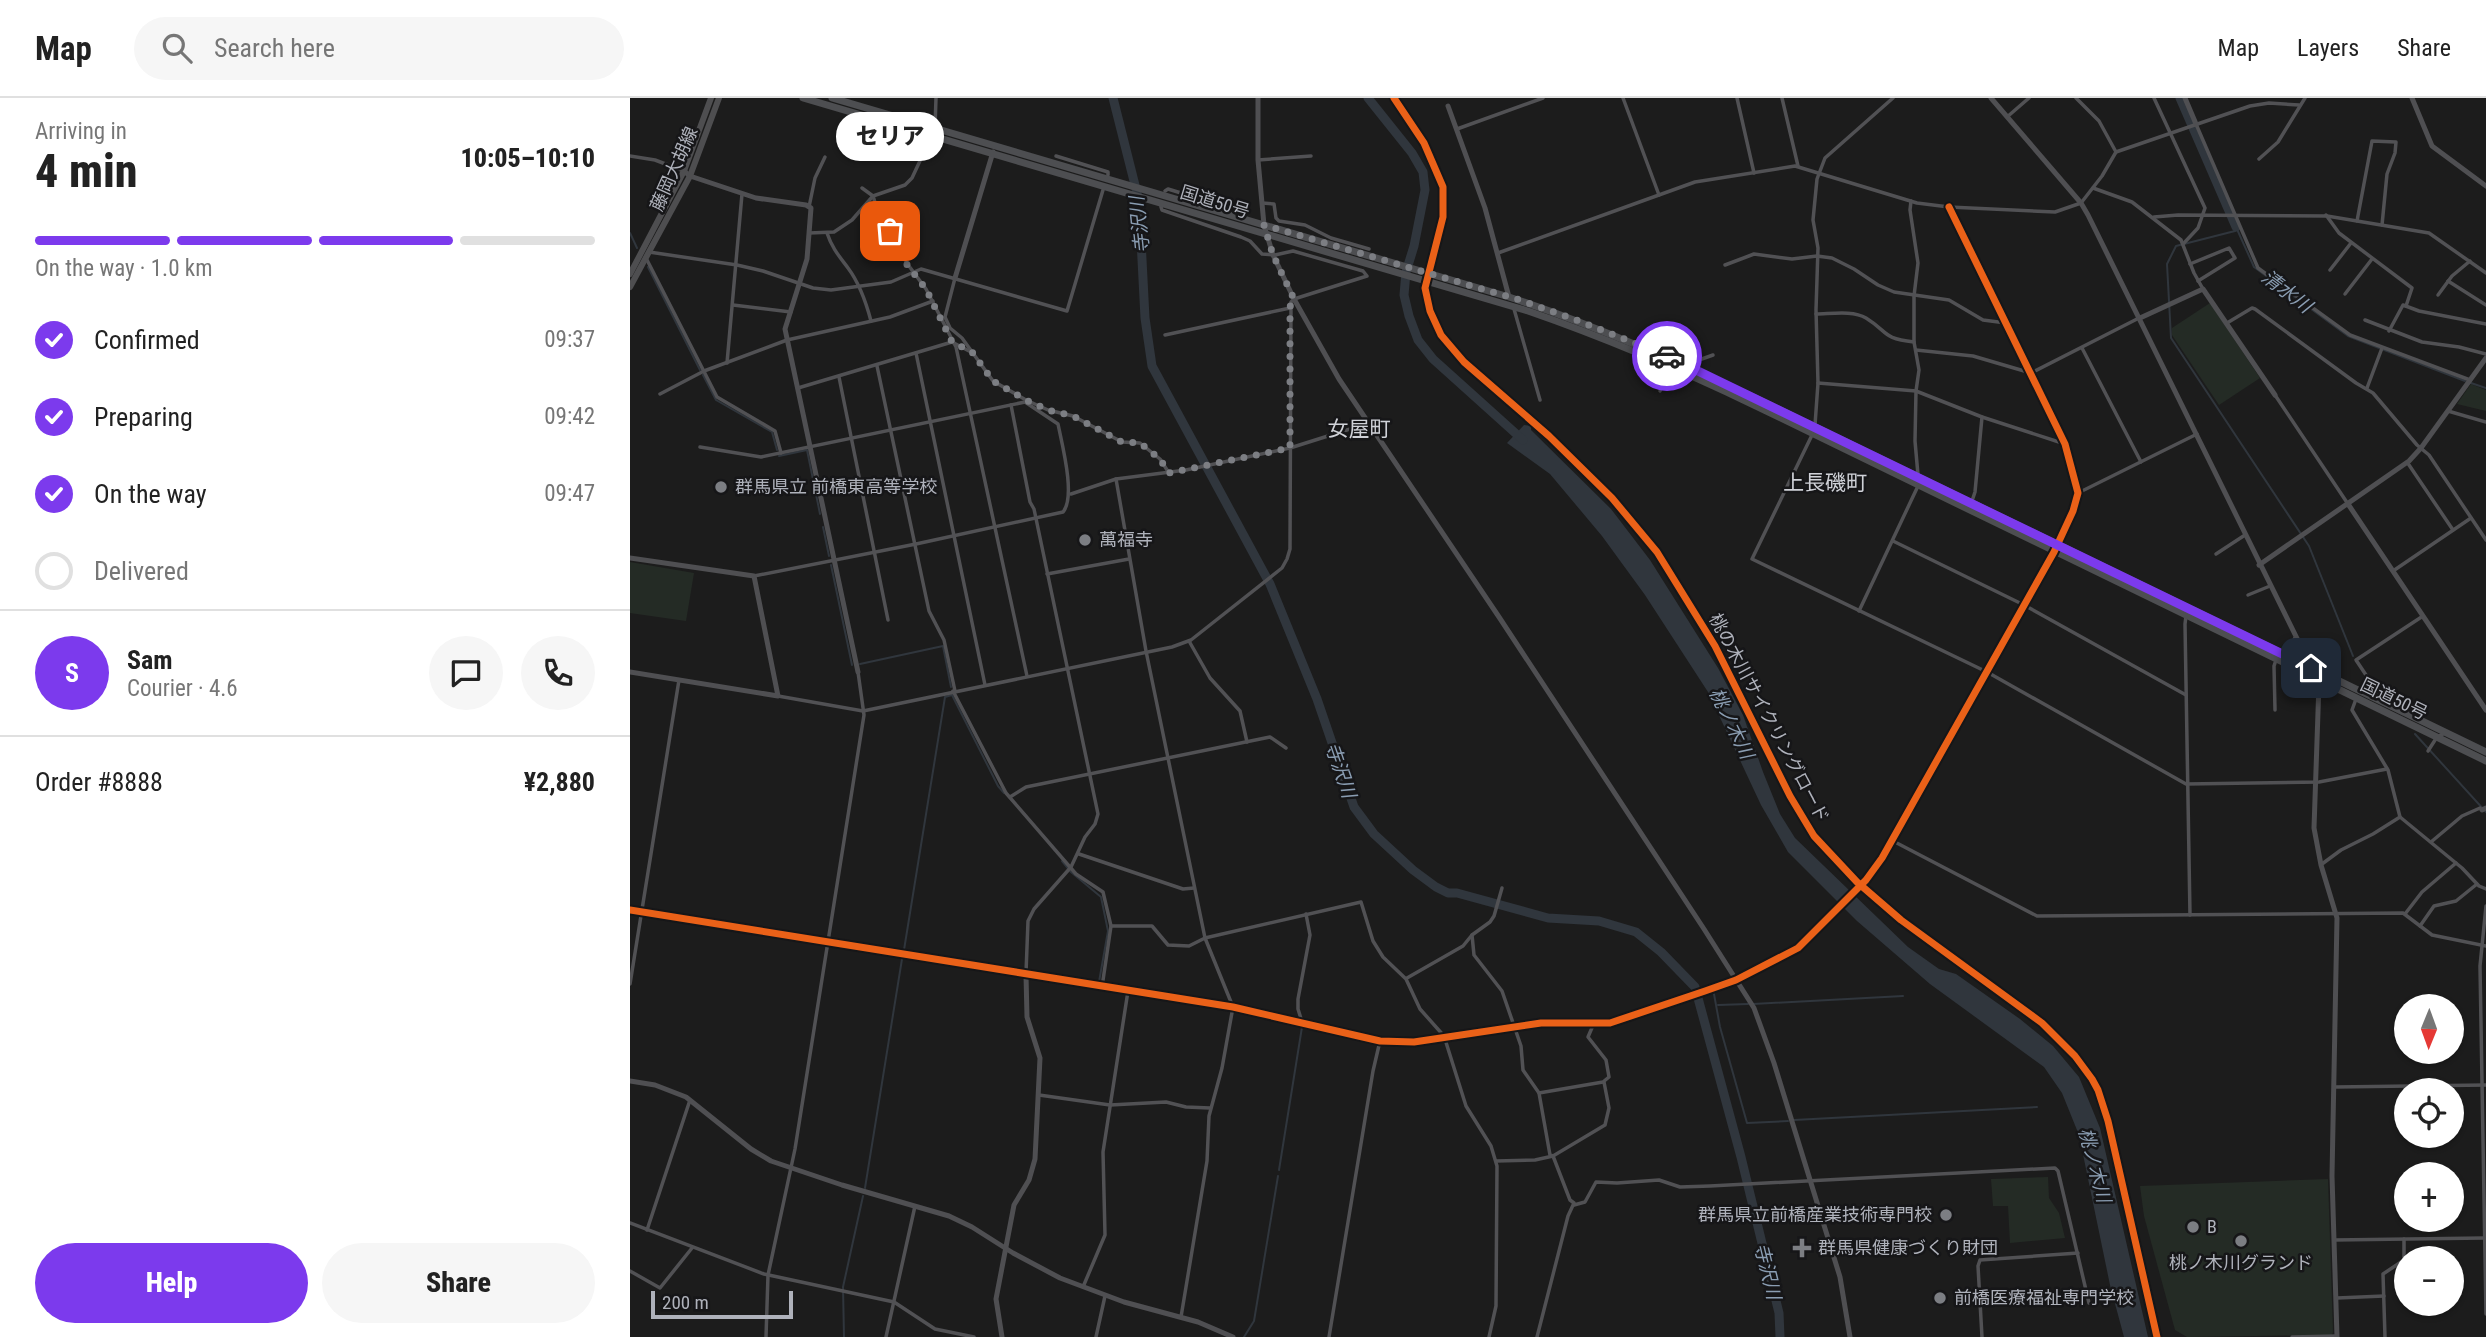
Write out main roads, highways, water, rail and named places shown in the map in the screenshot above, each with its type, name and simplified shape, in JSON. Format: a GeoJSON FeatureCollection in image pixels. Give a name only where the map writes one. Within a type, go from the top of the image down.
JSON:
{"type":"FeatureCollection","features":[{"type":"Feature","properties":{"kind":"highway","name":"国道50号"},"geometry":{"type":"LineString","coordinates":[[803,98],[933,132],[1122,187],[1266,235],[1509,297],[1591,325],[1675,359],[1917,486],[2056,549],[2278,656],[2318,680],[2486,761]]}},
{"type":"Feature","properties":{"kind":"highway","name":"国道50号"},"geometry":{"type":"LineString","coordinates":[[832,98],[993,152],[1122,187]]}},
{"type":"Feature","properties":{"kind":"highway","name":"国道50号"},"geometry":{"type":"LineString","coordinates":[[1144,194],[1264,225],[1382,265]]}},
{"type":"Feature","properties":{"kind":"highway","name":"国道50号"},"geometry":{"type":"LineString","coordinates":[[1433,279],[1675,359]]}},
{"type":"Feature","properties":{"kind":"highway","name":"国道50号"},"geometry":{"type":"LineString","coordinates":[[1814,430],[1971,502],[2056,549]]}},
{"type":"Feature","properties":{"kind":"highway","name":"国道50号"},"geometry":{"type":"LineString","coordinates":[[2278,656],[2311,668],[2486,752]]}},
{"type":"Feature","properties":{"kind":"main road","name":"藤岡大胡線"},"geometry":{"type":"LineString","coordinates":[[630,274],[687,173],[711,98]]}},
{"type":"Feature","properties":{"kind":"main road","name":"藤岡大胡線"},"geometry":{"type":"LineString","coordinates":[[630,287],[687,173],[719,98]]}},
{"type":"Feature","properties":{"kind":"water"},"geometry":{"type":"Polygon","coordinates":[[[1524,425],[1531,426],[1531,430],[1611,509],[1650,560],[1718,668],[1743,715],[1780,814],[1795,838],[1908,947],[1939,969],[1956,974],[2020,1019],[2053,1046],[2079,1077],[2100,1128],[2148,1337],[2124,1337],[2110,1285],[2079,1135],[2062,1093],[2044,1067],[1930,984],[1857,921],[1788,852],[1761,805],[1708,692],[1645,595],[1602,536],[1550,474],[1507,443],[1524,425]]]}},
{"type":"Feature","properties":{"kind":"waterway","name":"寺沢川"},"geometry":{"type":"LineString","coordinates":[[1113,98],[1139,201],[1145,318],[1152,366],[1270,584],[1317,699],[1354,807],[1374,834],[1436,887],[1448,893],[1457,893],[1548,918],[1599,921],[1636,932],[1661,952],[1695,987],[1741,1157],[1779,1313],[1780,1337]]}},
{"type":"Feature","properties":{"kind":"waterway","name":"桃ノ木川"},"geometry":{"type":"LineString","coordinates":[[1368,98],[1412,153],[1423,172],[1425,190],[1406,272],[1404,295],[1418,340],[1433,359],[1523,440]]}},
{"type":"Feature","properties":{"kind":"waterway","name":"清水川"},"geometry":{"type":"LineString","coordinates":[[2180,98],[2236,227]]}},
{"type":"Feature","properties":{"kind":"waterway"},"geometry":{"type":"LineString","coordinates":[[2353,656],[2309,546],[2171,338],[2167,264],[2176,246],[2235,231],[2236,227],[2254,267],[2348,336],[2465,381]]}},
{"type":"Feature","properties":{"kind":"waterway"},"geometry":{"type":"LineString","coordinates":[[630,233],[637,248]]}},
{"type":"Feature","properties":{"kind":"waterway"},"geometry":{"type":"LineString","coordinates":[[648,267],[700,370]]}},
{"type":"Feature","properties":{"kind":"waterway"},"geometry":{"type":"LineString","coordinates":[[703,375],[716,400],[772,432],[777,450]]}},
{"type":"Feature","properties":{"kind":"waterway","name":"清水川"},"geometry":{"type":"LineString","coordinates":[[2471,383],[2486,388]]}},
{"type":"Feature","properties":{"kind":"waterway"},"geometry":{"type":"LineString","coordinates":[[779,456],[807,450],[820,514]]}},
{"type":"Feature","properties":{"kind":"waterway"},"geometry":{"type":"LineString","coordinates":[[823,527],[829,556]]}},
{"type":"Feature","properties":{"kind":"waterway"},"geometry":{"type":"LineString","coordinates":[[831,565],[852,665]]}},
{"type":"Feature","properties":{"kind":"waterway"},"geometry":{"type":"LineString","coordinates":[[860,664],[943,646],[951,687]]}},
{"type":"Feature","properties":{"kind":"waterway"},"geometry":{"type":"LineString","coordinates":[[904,950],[945,697],[952,695],[1004,793]]}},
{"type":"Feature","properties":{"kind":"waterway"},"geometry":{"type":"LineString","coordinates":[[2415,734],[2486,812]]}},
{"type":"Feature","properties":{"kind":"waterway"},"geometry":{"type":"LineString","coordinates":[[1062,861],[1101,897],[1108,931],[1099,982],[1173,995]]}},
{"type":"Feature","properties":{"kind":"waterway"},"geometry":{"type":"LineString","coordinates":[[865,1188],[902,959]]}},
{"type":"Feature","properties":{"kind":"waterway"},"geometry":{"type":"LineString","coordinates":[[1714,994],[1720,1027],[1747,1123],[1788,1121]]}},
{"type":"Feature","properties":{"kind":"waterway"},"geometry":{"type":"LineString","coordinates":[[1753,1004],[1903,996]]}},
{"type":"Feature","properties":{"kind":"waterway"},"geometry":{"type":"LineString","coordinates":[[1718,1005],[1748,1004]]}},
{"type":"Feature","properties":{"kind":"waterway"},"geometry":{"type":"LineString","coordinates":[[1264,1011],[1297,1019]]}},
{"type":"Feature","properties":{"kind":"waterway"},"geometry":{"type":"LineString","coordinates":[[1279,1170],[1302,1027]]}},
{"type":"Feature","properties":{"kind":"waterway"},"geometry":{"type":"LineString","coordinates":[[1794,1120],[2037,1107]]}},
{"type":"Feature","properties":{"kind":"waterway"},"geometry":{"type":"LineString","coordinates":[[1244,1337],[1254,1321],[1278,1176]]}},
{"type":"Feature","properties":{"kind":"waterway"},"geometry":{"type":"LineString","coordinates":[[844,1337],[843,1287],[863,1196]]}},
{"type":"Feature","properties":{"kind":"place","name":"セリア"},"geometry":{"type":"Point","coordinates":[890,231]}},
{"type":"Feature","properties":{"kind":"place","name":"群馬県立 前橋東高等学校"},"geometry":{"type":"Point","coordinates":[721,487]}},
{"type":"Feature","properties":{"kind":"place","name":"萬福寺"},"geometry":{"type":"Point","coordinates":[1085,540]}},
{"type":"Feature","properties":{"kind":"place","name":"群馬県立前橋産業技術専門校"},"geometry":{"type":"Point","coordinates":[1946,1215]}},
{"type":"Feature","properties":{"kind":"place","name":"B"},"geometry":{"type":"Point","coordinates":[2193,1227]}},
{"type":"Feature","properties":{"kind":"place","name":"桃ノ木川グランド"},"geometry":{"type":"Point","coordinates":[2241,1241]}},
{"type":"Feature","properties":{"kind":"place","name":"群馬県健康づくり財団"},"geometry":{"type":"Point","coordinates":[1802,1248]}},
{"type":"Feature","properties":{"kind":"place","name":"前橋医療福祉専門学校"},"geometry":{"type":"Point","coordinates":[1940,1298]}},
{"type":"Feature","properties":{"kind":"district","name":"女屋町"},"geometry":{"type":"Point","coordinates":[1359,429]}},
{"type":"Feature","properties":{"kind":"district","name":"上長磯町"},"geometry":{"type":"Point","coordinates":[1825,483]}}]}
